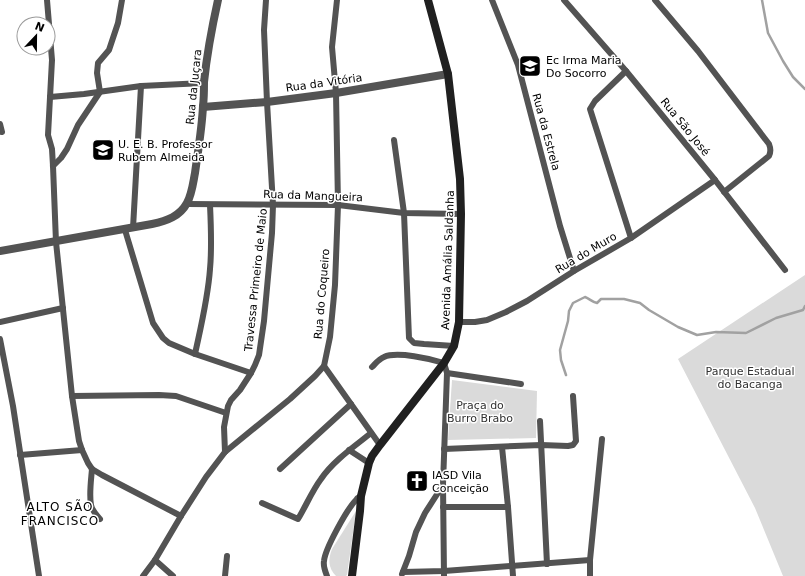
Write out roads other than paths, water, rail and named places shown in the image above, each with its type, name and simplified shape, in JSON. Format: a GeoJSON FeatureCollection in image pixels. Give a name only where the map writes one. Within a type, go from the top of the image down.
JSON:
{"type":"FeatureCollection","features":[{"type":"Feature","properties":{"kind":"main road","name":"Avenida Amália Saldanha"},"geometry":{"type":"LineString","coordinates":[[352,576],[360,511],[360,496],[372,456],[444,363],[454,346],[459,322],[461,214],[460,180],[448,74],[428,0]]}},
{"type":"Feature","properties":{"kind":"street"},"geometry":{"type":"LineString","coordinates":[[47,0],[52,60],[48,135],[52,149],[56,242],[72,396],[79,441],[92,469],[181,516]]}},
{"type":"Feature","properties":{"kind":"street"},"geometry":{"type":"LineString","coordinates":[[53,166],[64,154],[78,125],[100,92],[97,73],[98,63],[109,50],[118,23],[122,0]]}},
{"type":"Feature","properties":{"kind":"street","name":"Rua da Juçara"},"geometry":{"type":"LineString","coordinates":[[129,229],[166,221],[174,217],[187,204],[191,194],[198,156],[209,41],[218,0]]}},
{"type":"Feature","properties":{"kind":"street","name":"Travessa Primeiro de Maio"},"geometry":{"type":"LineString","coordinates":[[225,452],[224,428],[226,413],[231,400],[240,390],[251,373],[259,355],[272,233],[273,205],[264,30],[266,0]]}},
{"type":"Feature","properties":{"kind":"street","name":"Rua do Coqueiro"},"geometry":{"type":"LineString","coordinates":[[324,366],[330,337],[335,285],[338,205],[336,93],[332,47],[337,0]]}},
{"type":"Feature","properties":{"kind":"street","name":"Rua da Estrela"},"geometry":{"type":"LineString","coordinates":[[492,0],[518,65],[560,226],[574,271]]}},
{"type":"Feature","properties":{"kind":"street","name":"Rua São José"},"geometry":{"type":"LineString","coordinates":[[564,0],[626,71],[715,180],[785,270]]}},
{"type":"Feature","properties":{"kind":"street"},"geometry":{"type":"LineString","coordinates":[[655,0],[698,51],[771,148],[769,156],[763,162],[724,192]]}},
{"type":"Feature","properties":{"kind":"street"},"geometry":{"type":"LineString","coordinates":[[626,71],[595,100],[590,108],[631,238]]}},
{"type":"Feature","properties":{"kind":"street","name":"Rua da Vitória"},"geometry":{"type":"LineString","coordinates":[[203,107],[267,102],[336,93],[448,74]]}},
{"type":"Feature","properties":{"kind":"street"},"geometry":{"type":"LineString","coordinates":[[50,97],[141,86],[204,83]]}},
{"type":"Feature","properties":{"kind":"street"},"geometry":{"type":"LineString","coordinates":[[141,86],[129,229],[153,323],[159,333],[169,343],[195,354],[251,373]]}},
{"type":"Feature","properties":{"kind":"street"},"geometry":{"type":"LineString","coordinates":[[0,124],[2,132]]}},
{"type":"Feature","properties":{"kind":"street"},"geometry":{"type":"LineString","coordinates":[[394,140],[404,213],[409,338],[414,342],[424,344],[454,346]]}},
{"type":"Feature","properties":{"kind":"street","name":"Rua do Muro"},"geometry":{"type":"LineString","coordinates":[[459,322],[487,320],[527,301],[574,271],[631,238],[715,180]]}},
{"type":"Feature","properties":{"kind":"street","name":"Rua da Mangueira"},"geometry":{"type":"LineString","coordinates":[[187,204],[338,205],[404,213],[461,214]]}},
{"type":"Feature","properties":{"kind":"street"},"geometry":{"type":"LineString","coordinates":[[195,354],[204,311],[210,270],[212,239],[210,205]]}},
{"type":"Feature","properties":{"kind":"street"},"geometry":{"type":"LineString","coordinates":[[0,251],[129,229]]}},
{"type":"Feature","properties":{"kind":"street"},"geometry":{"type":"LineString","coordinates":[[0,322],[63,308]]}},
{"type":"Feature","properties":{"kind":"street"},"geometry":{"type":"LineString","coordinates":[[0,339],[13,406],[39,576]]}},
{"type":"Feature","properties":{"kind":"street"},"geometry":{"type":"LineString","coordinates":[[372,367],[379,360],[390,355],[415,356],[444,363],[447,373],[443,484],[444,573]]}},
{"type":"Feature","properties":{"kind":"street"},"geometry":{"type":"LineString","coordinates":[[143,576],[155,560],[206,477],[225,452],[290,398],[324,366],[380,445]]}},
{"type":"Feature","properties":{"kind":"street"},"geometry":{"type":"LineString","coordinates":[[447,373],[521,384]]}},
{"type":"Feature","properties":{"kind":"street"},"geometry":{"type":"LineString","coordinates":[[72,396],[176,396],[226,413]]}},
{"type":"Feature","properties":{"kind":"street"},"geometry":{"type":"LineString","coordinates":[[444,449],[573,445],[576,441],[573,396]]}},
{"type":"Feature","properties":{"kind":"street"},"geometry":{"type":"LineString","coordinates":[[280,469],[351,404]]}},
{"type":"Feature","properties":{"kind":"street"},"geometry":{"type":"LineString","coordinates":[[540,421],[548,564]]}},
{"type":"Feature","properties":{"kind":"street"},"geometry":{"type":"LineString","coordinates":[[262,503],[298,519],[321,479],[328,470],[349,450],[371,433]]}},
{"type":"Feature","properties":{"kind":"street"},"geometry":{"type":"LineString","coordinates":[[590,576],[590,560],[602,439]]}},
{"type":"Feature","properties":{"kind":"street"},"geometry":{"type":"LineString","coordinates":[[502,447],[513,576]]}},
{"type":"Feature","properties":{"kind":"street"},"geometry":{"type":"LineString","coordinates":[[20,455],[82,450]]}},
{"type":"Feature","properties":{"kind":"street"},"geometry":{"type":"LineString","coordinates":[[349,450],[370,463]]}},
{"type":"Feature","properties":{"kind":"street"},"geometry":{"type":"LineString","coordinates":[[92,469],[90,493],[91,506],[94,513],[100,519]]}},
{"type":"Feature","properties":{"kind":"street"},"geometry":{"type":"LineString","coordinates":[[443,484],[425,513],[416,532],[402,574],[444,573],[590,560]]}},
{"type":"Feature","properties":{"kind":"street","name":"Avenida Amália Saldanha"},"geometry":{"type":"LineString","coordinates":[[327,576],[324,563],[328,547],[351,506],[360,496]]}},
{"type":"Feature","properties":{"kind":"street"},"geometry":{"type":"LineString","coordinates":[[443,506],[508,507]]}},
{"type":"Feature","properties":{"kind":"street"},"geometry":{"type":"LineString","coordinates":[[225,576],[227,556]]}},
{"type":"Feature","properties":{"kind":"street"},"geometry":{"type":"LineString","coordinates":[[155,560],[173,576]]}},
{"type":"Feature","properties":{"kind":"waterway"},"geometry":{"type":"LineString","coordinates":[[762,0],[768,33],[793,77],[805,89]]}},
{"type":"Feature","properties":{"kind":"waterway"},"geometry":{"type":"LineString","coordinates":[[566,375],[561,360],[560,350],[568,321],[569,311],[573,303],[585,297],[597,303],[601,299],[624,299],[640,303],[678,327],[697,335],[716,332],[746,333],[776,318],[803,310],[805,306]]}},
{"type":"Feature","properties":{"kind":"place","name":"Ec Irma Maria Do Socorro"},"geometry":{"type":"Point","coordinates":[530,66]}},
{"type":"Feature","properties":{"kind":"place","name":"U. E. B. Professor Rubem Almeida"},"geometry":{"type":"Point","coordinates":[103,150]}},
{"type":"Feature","properties":{"kind":"place","name":"IASD Vila Conceição"},"geometry":{"type":"Point","coordinates":[417,481]}},
{"type":"Feature","properties":{"kind":"district","name":"ALTO SÃO FRANCISCO"},"geometry":{"type":"Point","coordinates":[60,514]}},
{"type":"Feature","properties":{"kind":"park label","name":"Parque Estadual do Bacanga"},"geometry":{"type":"Point","coordinates":[750,377]}},
{"type":"Feature","properties":{"kind":"park label","name":"Praça do Burro Brabo"},"geometry":{"type":"Point","coordinates":[480,411]}}]}
